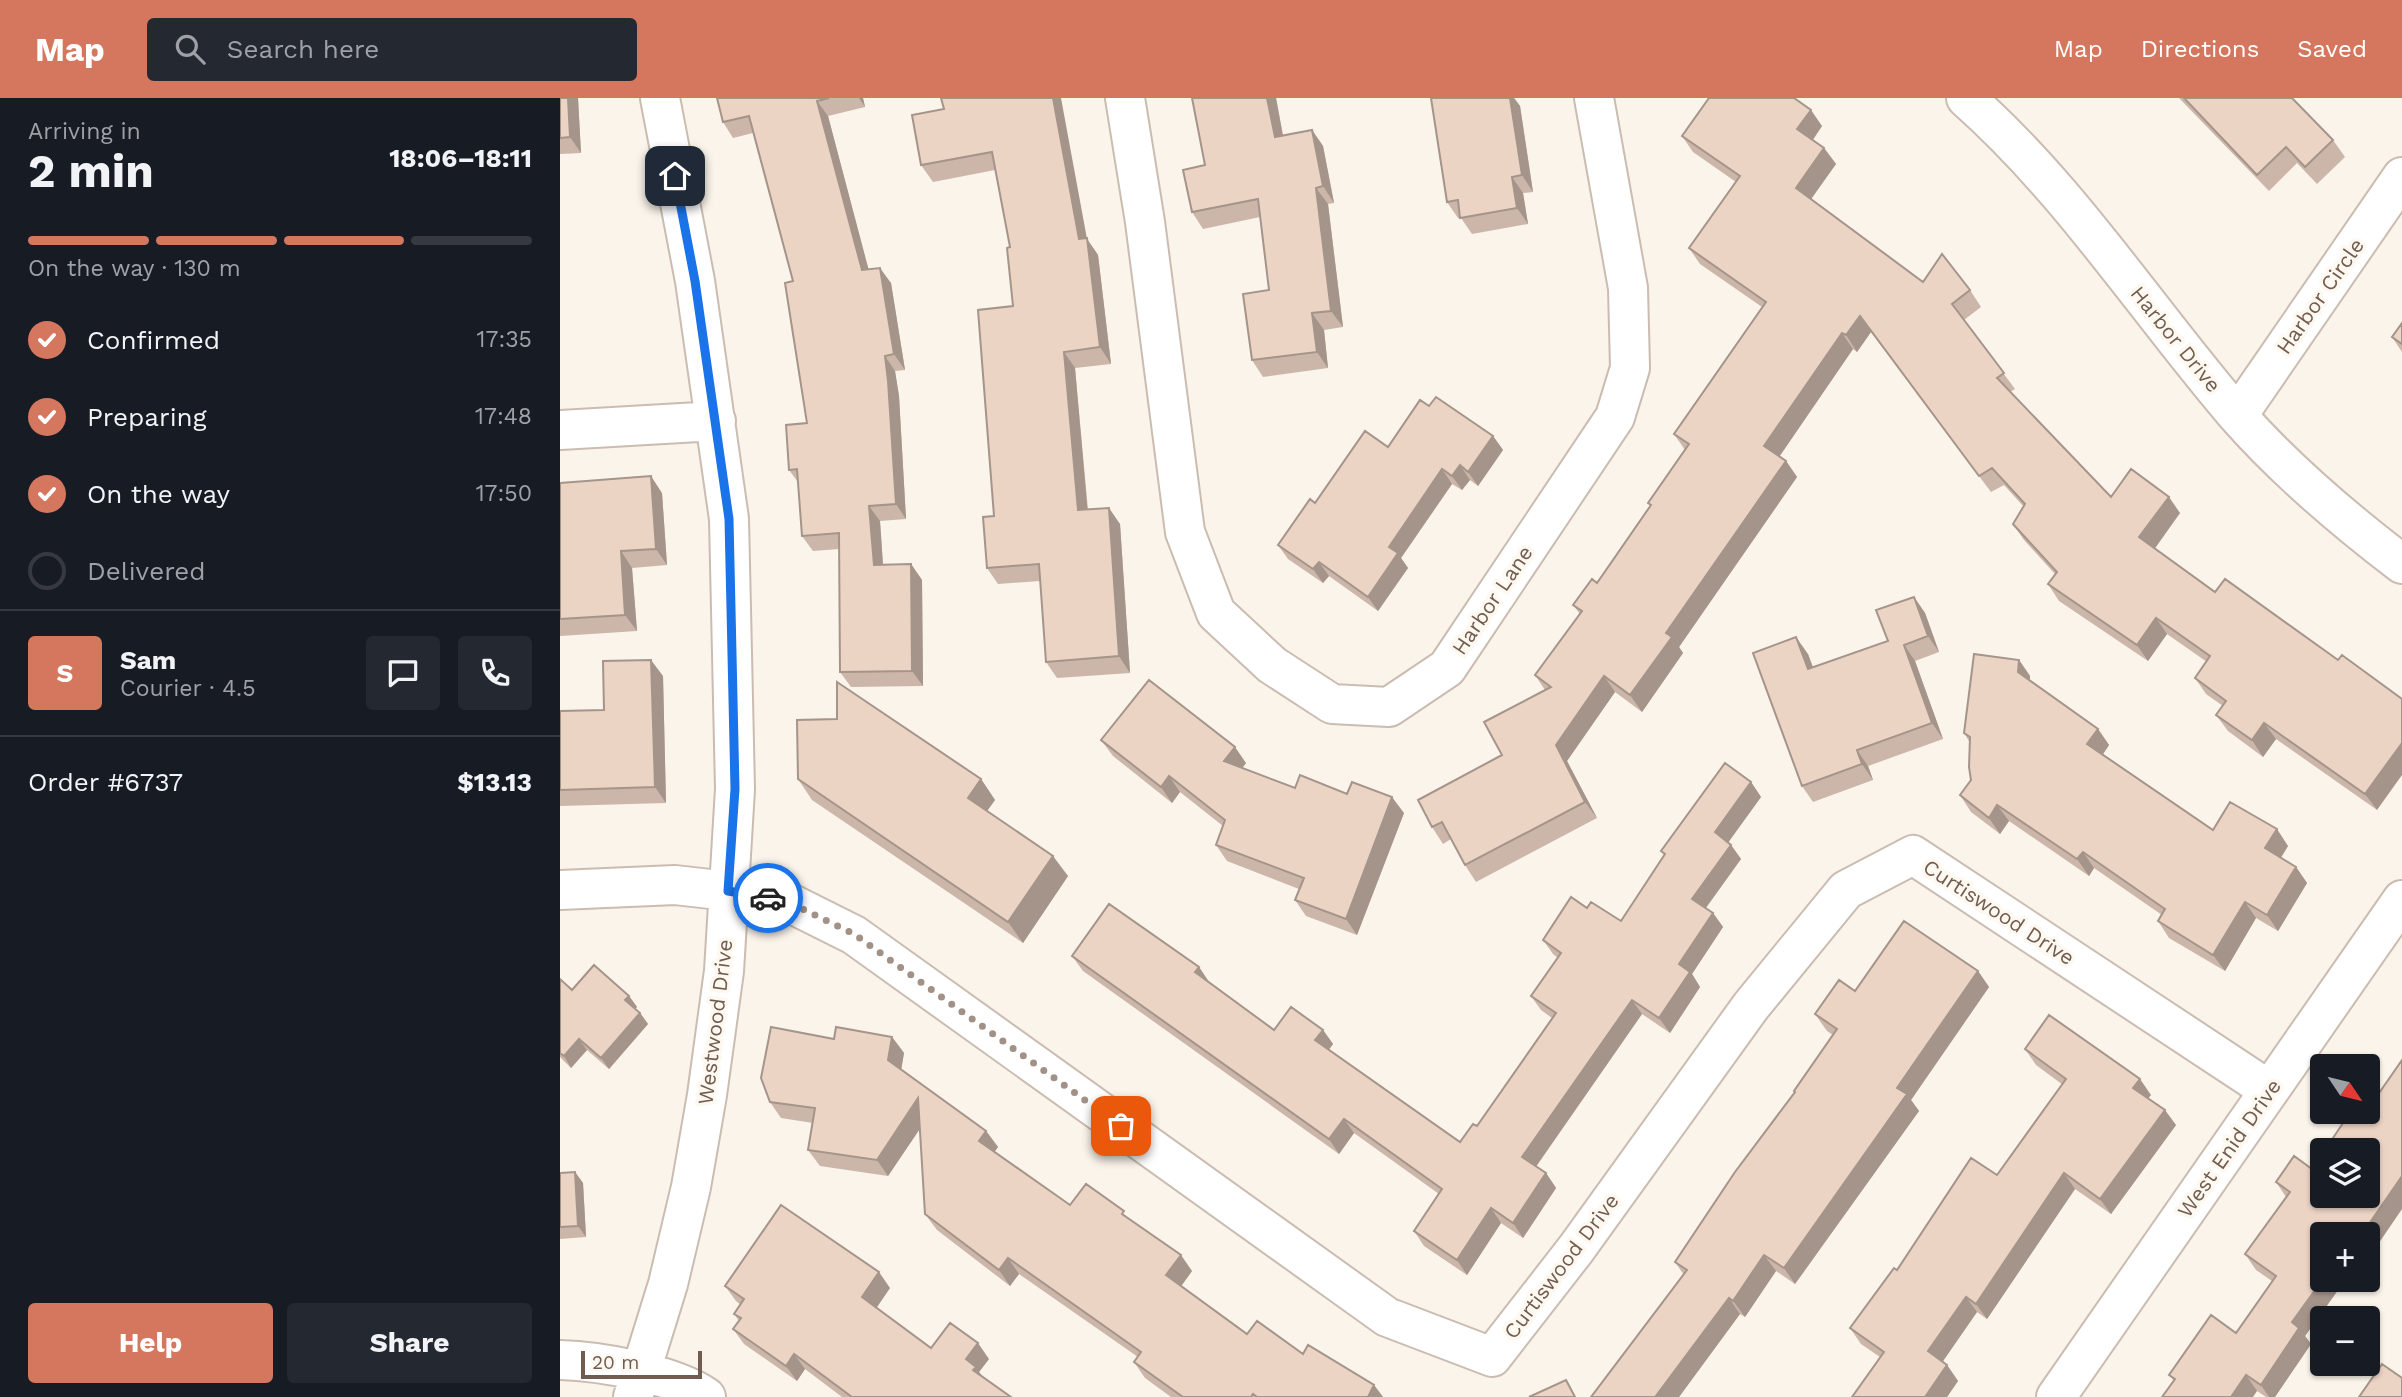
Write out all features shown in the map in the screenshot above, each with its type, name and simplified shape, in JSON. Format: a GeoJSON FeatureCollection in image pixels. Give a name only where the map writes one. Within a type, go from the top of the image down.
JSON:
{"type":"FeatureCollection","features":[{"type":"Feature","properties":{"kind":"street","name":"Westwood Drive"},"geometry":{"type":"LineString","coordinates":[[637,1384],[668,1284],[691,1187],[707,1096],[724,971],[735,789],[729,533],[695,281],[660,98]]}},
{"type":"Feature","properties":{"kind":"street","name":"Harbor Lane"},"geometry":{"type":"LineString","coordinates":[[1125,98],[1145,222],[1185,533],[1216,613],[1272,665],[1332,704],[1389,707],[1447,668],[1615,417],[1630,368],[1628,288],[1594,98]]}},
{"type":"Feature","properties":{"kind":"street","name":"Harbor Drive"},"geometry":{"type":"LineString","coordinates":[[1966,98],[2038,167],[2238,415],[2302,482],[2402,564]]}},
{"type":"Feature","properties":{"kind":"street","name":"Harbor Circle"},"geometry":{"type":"LineString","coordinates":[[2238,415],[2402,177]]}},
{"type":"Feature","properties":{"kind":"street"},"geometry":{"type":"LineString","coordinates":[[560,430],[716,421]]}},
{"type":"Feature","properties":{"kind":"street","name":"Curtiswood Drive"},"geometry":{"type":"LineString","coordinates":[[560,890],[675,886],[728,891],[786,901],[854,934],[1387,1317],[1492,1357],[1576,1250],[1751,1006],[1846,890],[1913,855],[2269,1090]]}},
{"type":"Feature","properties":{"kind":"street","name":"West Enid Drive"},"geometry":{"type":"LineString","coordinates":[[2056,1397],[2402,900]]}},
{"type":"Feature","properties":{"kind":"street"},"geometry":{"type":"LineString","coordinates":[[560,1360],[589,1361],[637,1384],[697,1391],[706,1397]]}},
{"type":"Feature","properties":{"kind":"building"},"geometry":{"type":"Polygon","coordinates":[[[560,98],[568,98],[570,137],[560,138],[560,98]]]}},
{"type":"Feature","properties":{"kind":"building"},"geometry":{"type":"Polygon","coordinates":[[[717,98],[829,98],[817,101],[862,270],[880,268],[894,354],[885,356],[896,504],[869,506],[874,565],[911,564],[912,671],[840,672],[839,533],[802,536],[797,469],[789,470],[786,425],[807,423],[785,283],[793,281],[749,116],[723,122],[717,98]]]}},
{"type":"Feature","properties":{"kind":"building"},"geometry":{"type":"Polygon","coordinates":[[[941,98],[1053,98],[1079,239],[1087,238],[1100,347],[1064,352],[1078,510],[1109,508],[1119,656],[1046,662],[1039,564],[987,568],[983,517],[994,516],[978,310],[1013,306],[1007,248],[1010,247],[992,152],[921,165],[912,115],[944,109],[941,98]]]}},
{"type":"Feature","properties":{"kind":"building"},"geometry":{"type":"Polygon","coordinates":[[[1192,98],[1267,98],[1275,137],[1312,130],[1323,186],[1316,188],[1331,311],[1312,313],[1317,352],[1252,360],[1243,294],[1269,290],[1258,199],[1192,212],[1183,170],[1205,165],[1192,98]]]}},
{"type":"Feature","properties":{"kind":"building"},"geometry":{"type":"Polygon","coordinates":[[[1431,98],[1510,98],[1522,175],[1512,177],[1517,208],[1460,218],[1458,200],[1447,202],[1431,98]]]}},
{"type":"Feature","properties":{"kind":"building"},"geometry":{"type":"Polygon","coordinates":[[[1709,98],[1794,98],[1811,110],[1797,129],[1824,148],[1796,188],[1923,282],[1942,254],[1970,290],[1952,304],[2004,373],[1997,378],[2111,497],[2131,469],[2169,497],[2139,537],[2215,592],[2225,579],[2338,660],[2342,655],[2402,699],[2402,743],[2365,794],[2264,723],[2252,740],[2216,715],[2226,701],[2195,678],[2210,656],[2156,618],[2137,645],[2048,584],[2057,572],[2013,524],[2025,504],[1992,468],[1979,476],[1860,316],[1846,335],[1842,333],[1764,446],[1786,461],[1666,633],[1672,637],[1630,695],[1604,676],[1556,745],[1585,802],[1465,865],[1442,822],[1432,827],[1418,800],[1502,755],[1484,722],[1551,687],[1535,675],[1582,611],[1573,605],[1592,579],[1597,583],[1651,505],[1648,503],[1689,444],[1674,434],[1766,302],[1689,248],[1740,176],[1682,136],[1709,98]]]}},
{"type":"Feature","properties":{"kind":"building"},"geometry":{"type":"Polygon","coordinates":[[[2184,98],[2292,98],[2333,140],[2305,167],[2286,147],[2257,175],[2184,98]]]}},
{"type":"Feature","properties":{"kind":"building"},"geometry":{"type":"Polygon","coordinates":[[[2402,323],[2402,344],[2392,337],[2402,323]]]}},
{"type":"Feature","properties":{"kind":"building"},"geometry":{"type":"Polygon","coordinates":[[[1436,397],[1493,436],[1468,472],[1460,465],[1452,476],[1442,469],[1389,547],[1398,553],[1368,597],[1319,562],[1313,569],[1278,545],[1310,499],[1315,503],[1365,431],[1388,447],[1420,400],[1429,406],[1436,397]]]}},
{"type":"Feature","properties":{"kind":"building"},"geometry":{"type":"Polygon","coordinates":[[[651,476],[656,549],[621,551],[625,615],[560,619],[560,483],[651,476]]]}},
{"type":"Feature","properties":{"kind":"building"},"geometry":{"type":"Polygon","coordinates":[[[1914,597],[1928,636],[1904,645],[1932,723],[1857,750],[1862,764],[1802,786],[1753,653],[1796,637],[1808,669],[1888,641],[1876,610],[1914,597]]]}},
{"type":"Feature","properties":{"kind":"building"},"geometry":{"type":"Polygon","coordinates":[[[1974,654],[2019,660],[2018,672],[2098,729],[2087,744],[2213,830],[2230,802],[2277,829],[2265,848],[2296,867],[2267,915],[2245,902],[2213,955],[2158,921],[2165,909],[2083,852],[2077,859],[1997,805],[1989,818],[1960,795],[1971,780],[1970,737],[1964,733],[1974,654]]]}},
{"type":"Feature","properties":{"kind":"building"},"geometry":{"type":"Polygon","coordinates":[[[651,660],[655,787],[560,790],[560,711],[604,710],[603,661],[651,660]]]}},
{"type":"Feature","properties":{"kind":"building"},"geometry":{"type":"Polygon","coordinates":[[[1149,680],[1235,747],[1224,761],[1295,788],[1300,775],[1347,794],[1352,782],[1392,797],[1346,919],[1295,900],[1304,878],[1216,845],[1225,820],[1169,776],[1161,787],[1101,740],[1149,680]]]}},
{"type":"Feature","properties":{"kind":"building"},"geometry":{"type":"Polygon","coordinates":[[[837,682],[981,779],[968,798],[1053,856],[1008,922],[798,779],[797,720],[837,719],[837,682]]]}},
{"type":"Feature","properties":{"kind":"building"},"geometry":{"type":"Polygon","coordinates":[[[1725,763],[1751,782],[1715,832],[1731,845],[1692,899],[1713,913],[1679,964],[1690,972],[1659,1018],[1632,1000],[1522,1157],[1546,1173],[1513,1223],[1491,1208],[1457,1260],[1414,1231],[1442,1189],[1344,1119],[1329,1139],[1072,956],[1109,904],[1199,967],[1195,972],[1274,1030],[1291,1007],[1323,1030],[1315,1040],[1460,1142],[1473,1124],[1477,1126],[1556,1013],[1531,996],[1561,953],[1543,940],[1571,897],[1587,908],[1591,902],[1621,921],[1665,854],[1661,851],[1725,763]]]}},
{"type":"Feature","properties":{"kind":"building"},"geometry":{"type":"Polygon","coordinates":[[[1904,921],[1978,971],[1897,1088],[1907,1094],[1784,1268],[1764,1255],[1733,1301],[1729,1298],[1657,1397],[1591,1397],[1687,1270],[1675,1262],[1735,1172],[1795,1092],[1837,1029],[1815,1014],[1839,980],[1855,991],[1904,921]]]}},
{"type":"Feature","properties":{"kind":"building"},"geometry":{"type":"Polygon","coordinates":[[[594,965],[629,996],[625,1000],[640,1013],[601,1058],[579,1039],[564,1056],[560,1053],[560,979],[572,990],[594,965]]]}},
{"type":"Feature","properties":{"kind":"building"},"geometry":{"type":"Polygon","coordinates":[[[2049,1015],[2140,1079],[2133,1088],[2165,1110],[2100,1199],[2064,1173],[1976,1304],[1966,1297],[1928,1351],[1947,1365],[1925,1397],[1852,1397],[1884,1352],[1850,1328],[1894,1268],[1897,1270],[1971,1158],[1997,1175],[2066,1079],[2025,1049],[2049,1015]]]}},
{"type":"Feature","properties":{"kind":"building"},"geometry":{"type":"Polygon","coordinates":[[[771,1027],[834,1039],[836,1027],[892,1037],[888,1060],[986,1131],[979,1141],[1070,1205],[1086,1184],[1124,1211],[1122,1214],[1181,1255],[1166,1275],[1247,1334],[1257,1321],[1303,1354],[1308,1345],[1374,1385],[1368,1397],[1257,1397],[1253,1394],[1251,1397],[1183,1397],[1134,1362],[1141,1352],[1008,1258],[999,1270],[925,1214],[918,1098],[877,1160],[808,1150],[815,1108],[770,1102],[761,1078],[771,1027]]]}},
{"type":"Feature","properties":{"kind":"building"},"geometry":{"type":"Polygon","coordinates":[[[2402,1060],[2402,1176],[2380,1208],[2380,1138],[2333,1138],[2342,1124],[2380,1124],[2380,1092],[2402,1060]]]}},
{"type":"Feature","properties":{"kind":"building"},"geometry":{"type":"Polygon","coordinates":[[[2294,1156],[2310,1168],[2310,1208],[2380,1208],[2370,1222],[2310,1222],[2310,1292],[2314,1292],[2292,1322],[2299,1328],[2261,1385],[2246,1375],[2231,1397],[2162,1397],[2175,1379],[2169,1375],[2211,1315],[2236,1333],[2276,1276],[2245,1254],[2290,1192],[2276,1182],[2294,1156]]]}},
{"type":"Feature","properties":{"kind":"building"},"geometry":{"type":"Polygon","coordinates":[[[575,1172],[578,1226],[560,1227],[560,1173],[575,1172]]]}},
{"type":"Feature","properties":{"kind":"building"},"geometry":{"type":"Polygon","coordinates":[[[781,1205],[879,1272],[862,1297],[931,1348],[950,1323],[978,1343],[966,1359],[976,1367],[973,1370],[1011,1397],[852,1397],[794,1354],[786,1366],[733,1329],[741,1318],[734,1314],[744,1299],[725,1286],[781,1205]]]}},
{"type":"Feature","properties":{"kind":"building"},"geometry":{"type":"Polygon","coordinates":[[[2382,1364],[2402,1378],[2402,1397],[2359,1397],[2374,1376],[2380,1376],[2382,1364]]]}},
{"type":"Feature","properties":{"kind":"building"},"geometry":{"type":"Polygon","coordinates":[[[1566,1380],[1575,1397],[1529,1397],[1566,1380]]]}},
{"type":"Feature","properties":{"kind":"way so far"},"geometry":{"type":"LineString","coordinates":[[768,898],[786,901],[854,934],[1121,1126]]}},
{"type":"Feature","properties":{"kind":"route"},"geometry":{"type":"LineString","coordinates":[[675,176],[695,281],[729,519],[735,789],[728,891],[768,898]]}}]}
